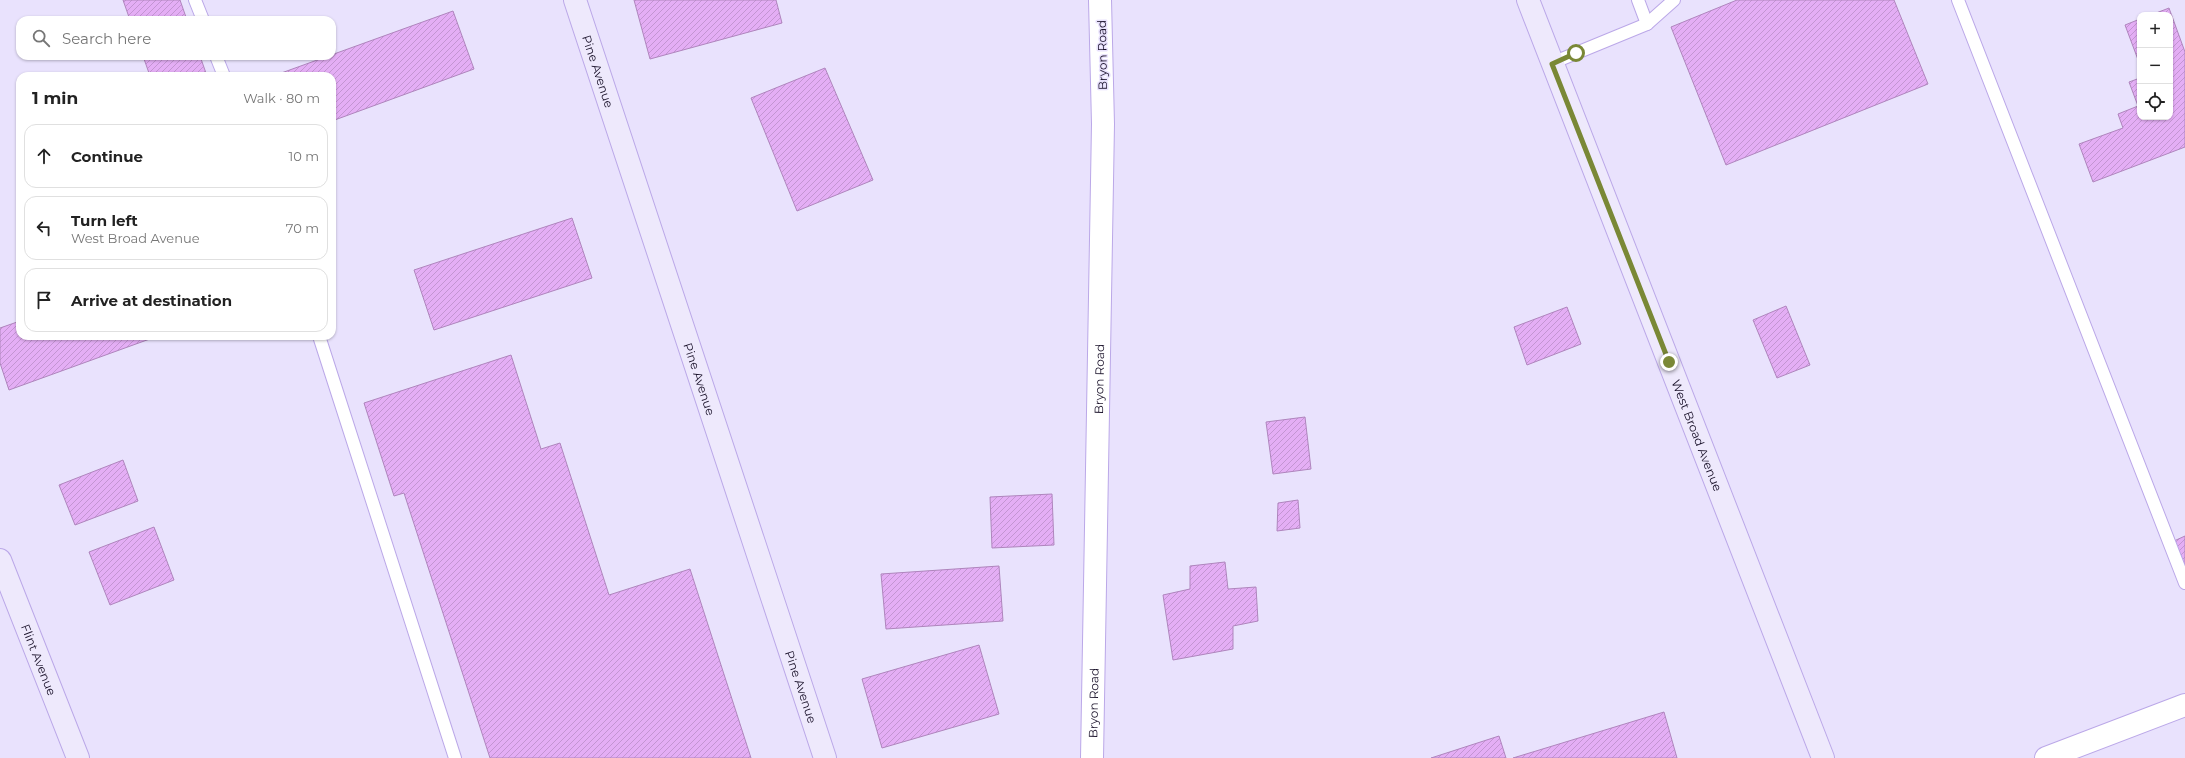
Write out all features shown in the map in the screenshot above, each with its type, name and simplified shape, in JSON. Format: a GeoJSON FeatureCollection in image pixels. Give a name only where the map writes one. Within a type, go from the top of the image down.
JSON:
{"type":"FeatureCollection","features":[{"type":"Feature","properties":{"kind":"main road","name":"Pine Avenue"},"geometry":{"type":"LineString","coordinates":[[575,0],[825,758]]}},
{"type":"Feature","properties":{"kind":"main road","name":"West Broad Avenue"},"geometry":{"type":"LineString","coordinates":[[1528,0],[1823,758]]}},
{"type":"Feature","properties":{"kind":"main road","name":"Flint Avenue"},"geometry":{"type":"LineString","coordinates":[[0,560],[78,758]]}},
{"type":"Feature","properties":{"kind":"street","name":"Bryon Road"},"geometry":{"type":"LineString","coordinates":[[1092,758],[1103,124],[1100,0]]}},
{"type":"Feature","properties":{"kind":"street"},"geometry":{"type":"LineString","coordinates":[[2046,758],[2185,704]]}},
{"type":"Feature","properties":{"kind":"lane"},"geometry":{"type":"LineString","coordinates":[[195,0],[201,16]]}},
{"type":"Feature","properties":{"kind":"lane"},"geometry":{"type":"LineString","coordinates":[[1638,0],[1647,24]]}},
{"type":"Feature","properties":{"kind":"lane"},"geometry":{"type":"LineString","coordinates":[[1552,64],[1647,24],[1674,0]]}},
{"type":"Feature","properties":{"kind":"lane"},"geometry":{"type":"LineString","coordinates":[[1958,0],[2185,583]]}},
{"type":"Feature","properties":{"kind":"lane"},"geometry":{"type":"LineString","coordinates":[[218,60],[222,72]]}},
{"type":"Feature","properties":{"kind":"lane"},"geometry":{"type":"LineString","coordinates":[[320,340],[455,758]]}},
{"type":"Feature","properties":{"kind":"building"},"geometry":{"type":"Polygon","coordinates":[[[123,0],[180,0],[186,16],[129,16],[123,0]]]}},
{"type":"Feature","properties":{"kind":"building"},"geometry":{"type":"Polygon","coordinates":[[[634,0],[776,0],[782,23],[650,59],[634,0]]]}},
{"type":"Feature","properties":{"kind":"building"},"geometry":{"type":"Polygon","coordinates":[[[1737,0],[1894,0],[1928,84],[1726,165],[1671,27],[1737,0]]]}},
{"type":"Feature","properties":{"kind":"building"},"geometry":{"type":"Polygon","coordinates":[[[2169,8],[2170,12],[2159,12],[2169,8]]]}},
{"type":"Feature","properties":{"kind":"building"},"geometry":{"type":"Polygon","coordinates":[[[453,11],[474,69],[336,120],[336,72],[284,72],[317,60],[336,60],[336,53],[453,11]]]}},
{"type":"Feature","properties":{"kind":"building"},"geometry":{"type":"Polygon","coordinates":[[[2173,19],[2185,52],[2185,147],[2093,182],[2079,144],[2123,128],[2118,114],[2137,106],[2137,120],[2173,120],[2173,19]]]}},
{"type":"Feature","properties":{"kind":"building"},"geometry":{"type":"Polygon","coordinates":[[[2137,20],[2137,57],[2125,25],[2137,20]]]}},
{"type":"Feature","properties":{"kind":"building"},"geometry":{"type":"Polygon","coordinates":[[[144,60],[201,60],[206,72],[149,72],[144,60]]]}},
{"type":"Feature","properties":{"kind":"building"},"geometry":{"type":"Polygon","coordinates":[[[825,68],[873,180],[797,211],[751,98],[825,68]]]}},
{"type":"Feature","properties":{"kind":"building"},"geometry":{"type":"Polygon","coordinates":[[[2137,79],[2137,103],[2129,82],[2137,79]]]}},
{"type":"Feature","properties":{"kind":"building"},"geometry":{"type":"Polygon","coordinates":[[[572,218],[592,278],[434,330],[414,270],[572,218]]]}},
{"type":"Feature","properties":{"kind":"building"},"geometry":{"type":"Polygon","coordinates":[[[1786,306],[1810,365],[1777,378],[1753,320],[1786,306]]]}},
{"type":"Feature","properties":{"kind":"building"},"geometry":{"type":"Polygon","coordinates":[[[1567,307],[1581,344],[1527,365],[1514,327],[1567,307]]]}},
{"type":"Feature","properties":{"kind":"building"},"geometry":{"type":"Polygon","coordinates":[[[16,322],[16,340],[147,340],[9,390],[0,363],[0,328],[16,322]]]}},
{"type":"Feature","properties":{"kind":"building"},"geometry":{"type":"Polygon","coordinates":[[[511,355],[541,449],[560,443],[609,595],[690,569],[751,758],[490,758],[404,493],[394,496],[364,403],[511,355]]]}},
{"type":"Feature","properties":{"kind":"building"},"geometry":{"type":"Polygon","coordinates":[[[1305,417],[1311,469],[1273,474],[1266,422],[1305,417]]]}},
{"type":"Feature","properties":{"kind":"building"},"geometry":{"type":"Polygon","coordinates":[[[123,460],[138,501],[75,525],[59,485],[123,460]]]}},
{"type":"Feature","properties":{"kind":"building"},"geometry":{"type":"Polygon","coordinates":[[[1052,494],[1054,545],[992,548],[990,497],[1052,494]]]}},
{"type":"Feature","properties":{"kind":"building"},"geometry":{"type":"Polygon","coordinates":[[[1298,500],[1300,528],[1277,531],[1278,503],[1298,500]]]}},
{"type":"Feature","properties":{"kind":"building"},"geometry":{"type":"Polygon","coordinates":[[[154,527],[174,580],[110,605],[89,552],[154,527]]]}},
{"type":"Feature","properties":{"kind":"building"},"geometry":{"type":"Polygon","coordinates":[[[2185,536],[2185,570],[2174,541],[2185,536]]]}},
{"type":"Feature","properties":{"kind":"building"},"geometry":{"type":"Polygon","coordinates":[[[1225,562],[1228,589],[1256,587],[1258,621],[1233,626],[1233,649],[1173,660],[1163,595],[1190,589],[1190,566],[1225,562]]]}},
{"type":"Feature","properties":{"kind":"building"},"geometry":{"type":"Polygon","coordinates":[[[999,566],[1003,621],[886,629],[881,574],[999,566]]]}},
{"type":"Feature","properties":{"kind":"building"},"geometry":{"type":"Polygon","coordinates":[[[979,645],[999,714],[882,748],[862,679],[979,645]]]}},
{"type":"Feature","properties":{"kind":"building"},"geometry":{"type":"Polygon","coordinates":[[[1664,712],[1677,758],[1513,758],[1664,712]]]}},
{"type":"Feature","properties":{"kind":"building"},"geometry":{"type":"Polygon","coordinates":[[[1499,736],[1506,758],[1431,758],[1499,736]]]}},
{"type":"Feature","properties":{"kind":"route"},"geometry":{"type":"LineString","coordinates":[[1576,53],[1552,64],[1669,362]]}}]}
